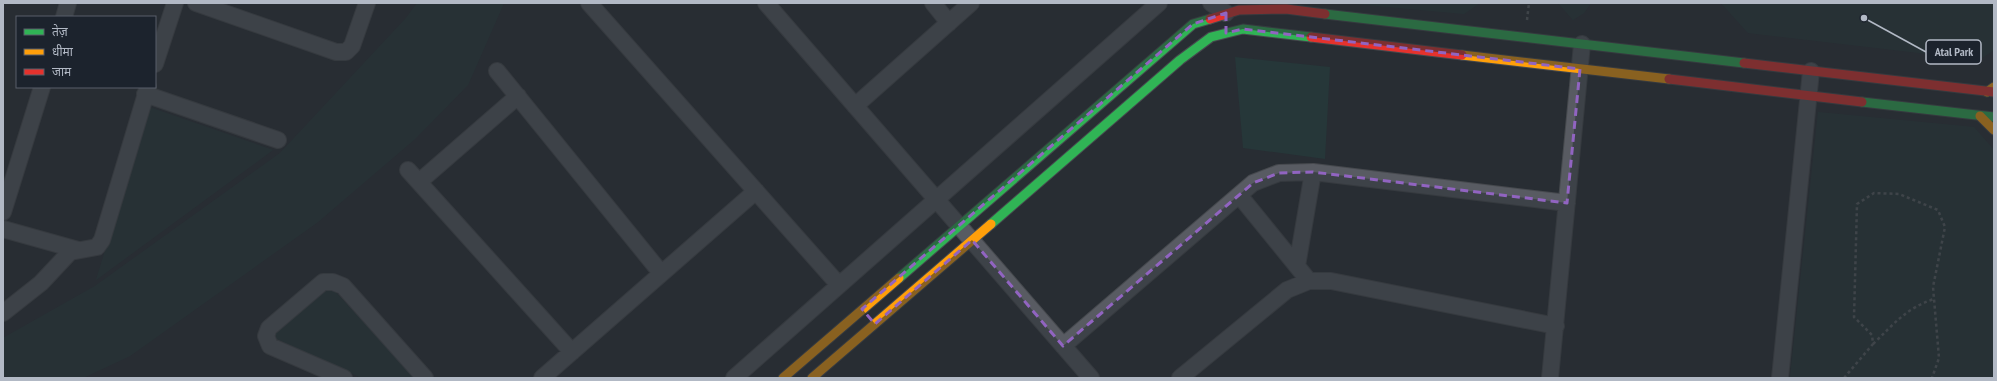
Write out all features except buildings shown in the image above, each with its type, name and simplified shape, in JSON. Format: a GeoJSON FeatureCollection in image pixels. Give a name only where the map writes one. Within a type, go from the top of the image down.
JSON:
{"type":"FeatureCollection","features":[{"type":"Feature","properties":{"kind":"street"},"geometry":{"type":"LineString","coordinates":[[64,16],[68,3]]}},
{"type":"Feature","properties":{"kind":"street"},"geometry":{"type":"LineString","coordinates":[[156,61],[175,3]]}},
{"type":"Feature","properties":{"kind":"street"},"geometry":{"type":"LineString","coordinates":[[196,3],[336,52],[346,52],[352,46],[367,3]]}},
{"type":"Feature","properties":{"kind":"street"},"geometry":{"type":"LineString","coordinates":[[589,3],[839,285]]}},
{"type":"Feature","properties":{"kind":"street"},"geometry":{"type":"LineString","coordinates":[[766,3],[1090,378]]}},
{"type":"Feature","properties":{"kind":"street"},"geometry":{"type":"LineString","coordinates":[[932,3],[949,23]]}},
{"type":"Feature","properties":{"kind":"street"},"geometry":{"type":"LineString","coordinates":[[856,106],[971,3]]}},
{"type":"Feature","properties":{"kind":"street"},"geometry":{"type":"LineString","coordinates":[[734,378],[1159,3]]}},
{"type":"Feature","properties":{"kind":"street"},"geometry":{"type":"LineString","coordinates":[[1211,3],[1226,8],[1239,10],[1286,9],[1992,91]]}},
{"type":"Feature","properties":{"kind":"street"},"geometry":{"type":"LineString","coordinates":[[1226,8],[1226,33]]}},
{"type":"Feature","properties":{"kind":"street"},"geometry":{"type":"LineString","coordinates":[[783,378],[958,225],[1193,24],[1226,8]]}},
{"type":"Feature","properties":{"kind":"street"},"geometry":{"type":"LineString","coordinates":[[812,378],[1180,60],[1211,37],[1243,29],[1994,117]]}},
{"type":"Feature","properties":{"kind":"street"},"geometry":{"type":"LineString","coordinates":[[1550,378],[1582,44]]}},
{"type":"Feature","properties":{"kind":"street"},"geometry":{"type":"LineString","coordinates":[[497,71],[661,274]]}},
{"type":"Feature","properties":{"kind":"street"},"geometry":{"type":"LineString","coordinates":[[1780,378],[1811,71]]}},
{"type":"Feature","properties":{"kind":"street"},"geometry":{"type":"LineString","coordinates":[[3,212],[42,88]]}},
{"type":"Feature","properties":{"kind":"street"},"geometry":{"type":"LineString","coordinates":[[3,313],[41,283],[70,252],[97,247],[102,240],[146,91],[278,140]]}},
{"type":"Feature","properties":{"kind":"street"},"geometry":{"type":"LineString","coordinates":[[419,182],[518,96]]}},
{"type":"Feature","properties":{"kind":"street"},"geometry":{"type":"LineString","coordinates":[[1980,116],[1994,130]]}},
{"type":"Feature","properties":{"kind":"street"},"geometry":{"type":"LineString","coordinates":[[408,170],[572,352]]}},
{"type":"Feature","properties":{"kind":"street"},"geometry":{"type":"LineString","coordinates":[[1063,346],[1253,183],[1279,172],[1313,172],[1567,203]]}},
{"type":"Feature","properties":{"kind":"street"},"geometry":{"type":"LineString","coordinates":[[1297,266],[1313,172]]}},
{"type":"Feature","properties":{"kind":"street"},"geometry":{"type":"LineString","coordinates":[[542,378],[756,191]]}},
{"type":"Feature","properties":{"kind":"street"},"geometry":{"type":"LineString","coordinates":[[1239,195],[1309,281]]}},
{"type":"Feature","properties":{"kind":"street"},"geometry":{"type":"LineString","coordinates":[[3,229],[78,250]]}},
{"type":"Feature","properties":{"kind":"street"},"geometry":{"type":"LineString","coordinates":[[1180,378],[1287,290],[1309,281],[1331,281],[1556,326]]}},
{"type":"Feature","properties":{"kind":"street"},"geometry":{"type":"LineString","coordinates":[[344,378],[270,346],[266,336],[269,328],[323,282],[334,282],[343,286],[425,378]]}},
{"type":"Feature","properties":{"kind":"street"},"geometry":{"type":"LineString","coordinates":[[862,309],[875,324]]}},
{"type":"Feature","properties":{"kind":"path"},"geometry":{"type":"LineString","coordinates":[[1873,344],[1872,335],[1854,317],[1857,204],[1866,196],[1874,193],[1899,194],[1938,210],[1945,227],[1934,287],[1939,358],[1932,378]]}},
{"type":"Feature","properties":{"kind":"path"},"geometry":{"type":"LineString","coordinates":[[1844,378],[1873,344],[1905,313],[1918,304],[1934,299]]}},
{"type":"Feature","properties":{"kind":"highlighted area"},"geometry":{"type":"Polygon","coordinates":[[[1226,13],[1226,33],[1243,29],[1580,69],[1567,203],[1313,172],[1279,173],[1253,183],[1063,346],[972,240],[875,324],[862,309],[1193,24],[1226,13]]]}},
{"type":"Feature","properties":{"kind":"shaded area"},"geometry":{"type":"Polygon","coordinates":[[[417,3],[504,3],[468,85],[415,139],[318,222],[130,356],[83,378],[12,378],[3,375],[3,338],[95,286],[280,153],[406,18],[417,3]]]}},
{"type":"Feature","properties":{"kind":"shaded area"},"geometry":{"type":"Polygon","coordinates":[[[1344,3],[1480,3],[1464,14],[1344,3]]]}},
{"type":"Feature","properties":{"kind":"shaded area"},"geometry":{"type":"Polygon","coordinates":[[[1558,3],[1591,3],[1584,13],[1573,20],[1558,3]]]}},
{"type":"Feature","properties":{"kind":"shaded area"},"geometry":{"type":"Polygon","coordinates":[[[1721,3],[1994,3],[1994,50],[1979,60],[1748,33],[1721,3]]]}},
{"type":"Feature","properties":{"kind":"shaded area"},"geometry":{"type":"Polygon","coordinates":[[[1235,57],[1330,67],[1325,159],[1243,148],[1235,57]]]}},
{"type":"Feature","properties":{"kind":"shaded area"},"geometry":{"type":"Polygon","coordinates":[[[149,107],[273,150],[96,280],[149,107]]]}},
{"type":"Feature","properties":{"kind":"shaded area"},"geometry":{"type":"Polygon","coordinates":[[[1818,112],[1974,127],[1994,150],[1994,378],[1790,378],[1818,112]]]}},
{"type":"Feature","properties":{"kind":"shaded area"},"geometry":{"type":"Polygon","coordinates":[[[331,287],[415,378],[362,378],[270,336],[331,287]]]}},
{"type":"Feature","properties":{"kind":"traffic: fast"},"geometry":{"type":"LineString","coordinates":[[1325,14],[1744,63]]}},
{"type":"Feature","properties":{"kind":"traffic: fast"},"geometry":{"type":"LineString","coordinates":[[899,278],[1193,24],[1210,19]]}},
{"type":"Feature","properties":{"kind":"traffic: fast"},"geometry":{"type":"LineString","coordinates":[[991,224],[1180,60],[1211,37],[1243,29],[1311,37]]}},
{"type":"Feature","properties":{"kind":"traffic: fast"},"geometry":{"type":"LineString","coordinates":[[1862,102],[1994,117]]}},
{"type":"Feature","properties":{"kind":"traffic: slow"},"geometry":{"type":"LineString","coordinates":[[1462,55],[1669,79]]}},
{"type":"Feature","properties":{"kind":"traffic: slow"},"geometry":{"type":"LineString","coordinates":[[1987,92],[1994,87]]}},
{"type":"Feature","properties":{"kind":"traffic: slow"},"geometry":{"type":"LineString","coordinates":[[1980,116],[1994,130]]}},
{"type":"Feature","properties":{"kind":"traffic: slow"},"geometry":{"type":"LineString","coordinates":[[812,378],[991,224]]}},
{"type":"Feature","properties":{"kind":"traffic: slow"},"geometry":{"type":"LineString","coordinates":[[783,378],[899,278]]}},
{"type":"Feature","properties":{"kind":"traffic: jam"},"geometry":{"type":"LineString","coordinates":[[1210,19],[1239,10],[1286,9],[1325,14]]}},
{"type":"Feature","properties":{"kind":"traffic: jam"},"geometry":{"type":"LineString","coordinates":[[1311,37],[1462,55]]}},
{"type":"Feature","properties":{"kind":"traffic: jam"},"geometry":{"type":"LineString","coordinates":[[1744,63],[1994,92]]}},
{"type":"Feature","properties":{"kind":"traffic: jam"},"geometry":{"type":"LineString","coordinates":[[1669,79],[1862,102]]}},
{"type":"Feature","properties":{"kind":"place","name":"Atal Park"},"geometry":{"type":"Point","coordinates":[1864,18]}}]}
